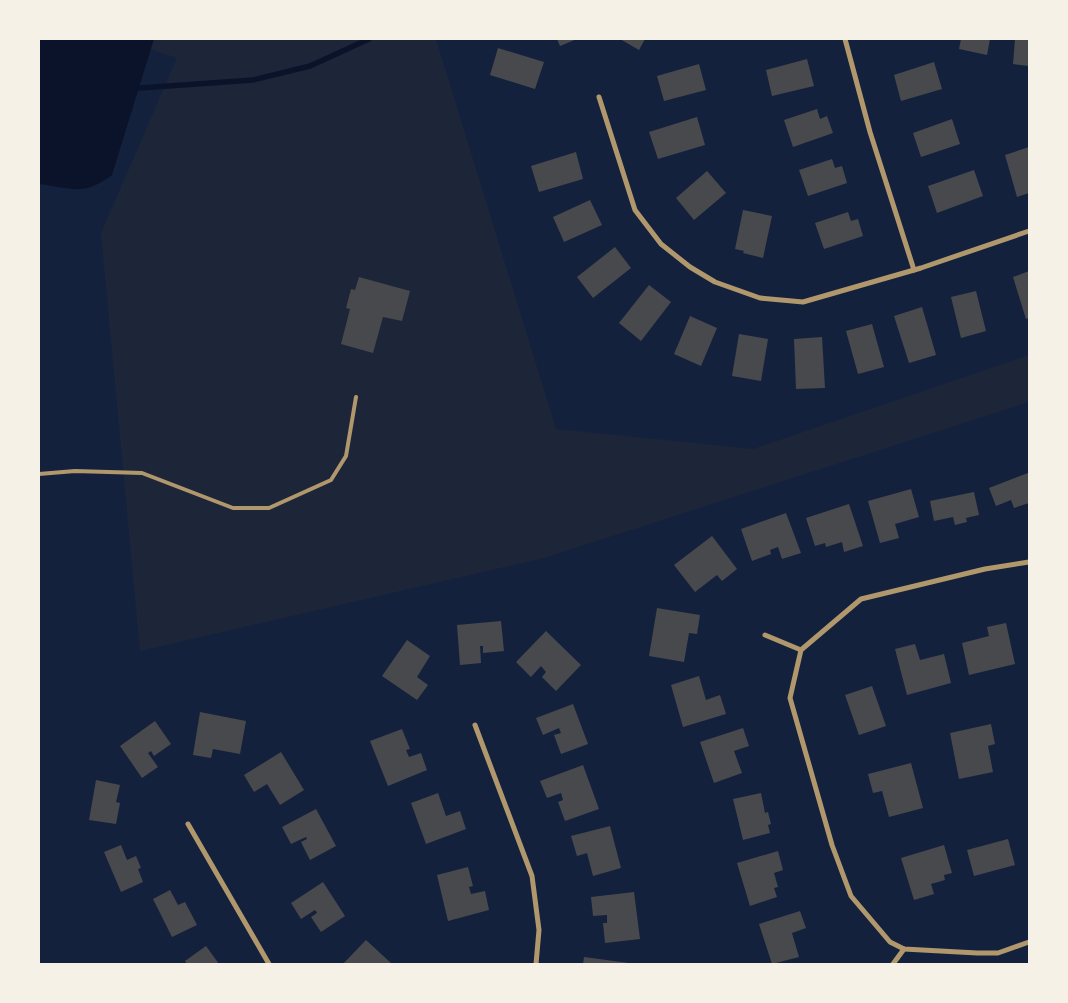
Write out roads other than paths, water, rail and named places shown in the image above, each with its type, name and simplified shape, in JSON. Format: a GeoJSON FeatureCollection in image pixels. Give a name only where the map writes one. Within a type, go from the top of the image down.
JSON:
{"type":"FeatureCollection","features":[{"type":"Feature","properties":{"kind":"street"},"geometry":{"type":"LineString","coordinates":[[845,39],[870,132],[914,270]]}},
{"type":"Feature","properties":{"kind":"street"},"geometry":{"type":"LineString","coordinates":[[598,97],[635,210],[661,244],[690,268],[715,282],[760,298],[803,302],[914,270],[1029,231]]}},
{"type":"Feature","properties":{"kind":"street"},"geometry":{"type":"LineString","coordinates":[[1029,562],[985,569],[861,599],[801,650],[790,698],[832,844],[851,896],[890,942],[904,949],[998,952],[1029,942]]}},
{"type":"Feature","properties":{"kind":"street"},"geometry":{"type":"LineString","coordinates":[[765,635],[801,650]]}},
{"type":"Feature","properties":{"kind":"street"},"geometry":{"type":"LineString","coordinates":[[475,725],[532,876],[539,930],[536,964]]}},
{"type":"Feature","properties":{"kind":"street"},"geometry":{"type":"LineString","coordinates":[[188,824],[269,964]]}},
{"type":"Feature","properties":{"kind":"street"},"geometry":{"type":"LineString","coordinates":[[894,964],[904,949]]}},
{"type":"Feature","properties":{"kind":"lane"},"geometry":{"type":"LineString","coordinates":[[39,474],[75,471],[142,473],[233,508],[270,508],[331,480],[346,456],[356,397]]}},
{"type":"Feature","properties":{"kind":"waterway"},"geometry":{"type":"LineString","coordinates":[[140,88],[253,80],[310,66],[369,39]]}}]}
